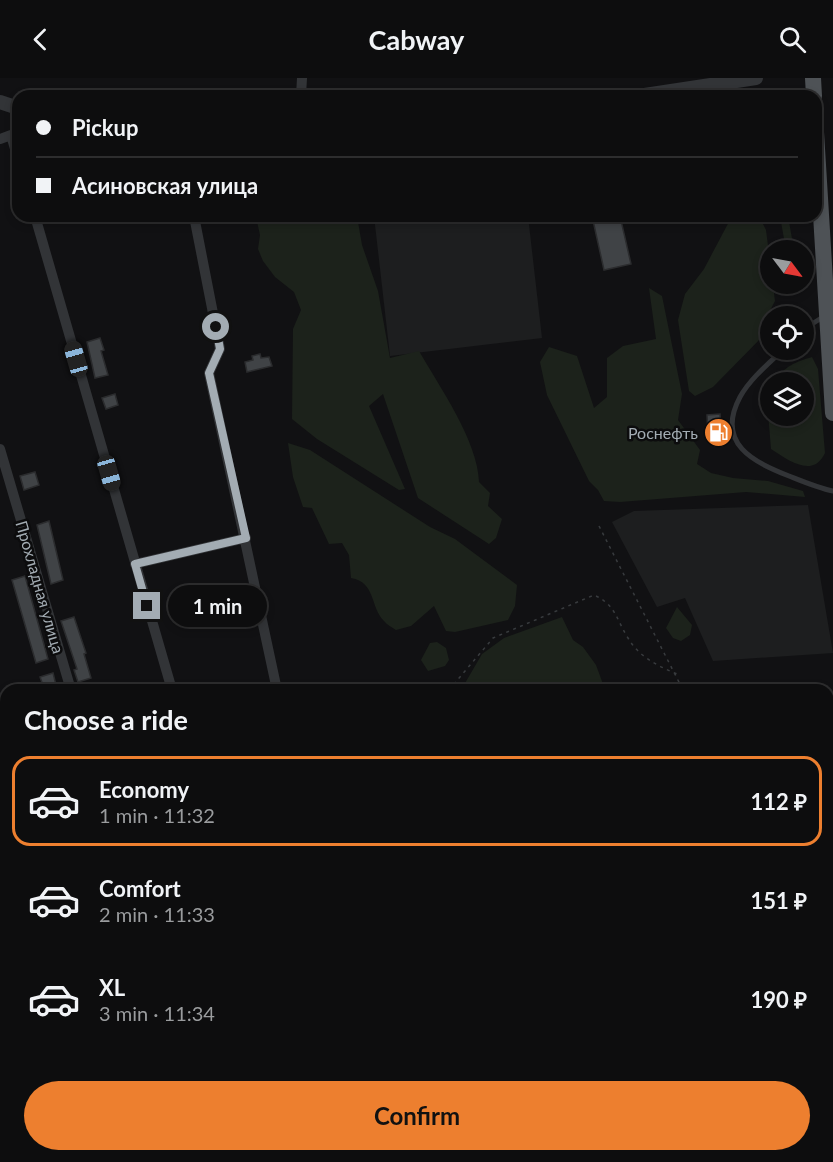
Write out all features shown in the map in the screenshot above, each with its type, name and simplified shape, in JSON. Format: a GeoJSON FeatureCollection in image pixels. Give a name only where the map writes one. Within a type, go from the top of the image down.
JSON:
{"type":"FeatureCollection","features":[{"type":"Feature","properties":{"kind":"main road"},"geometry":{"type":"LineString","coordinates":[[821,222],[833,413]]}},
{"type":"Feature","properties":{"kind":"street"},"geometry":{"type":"LineString","coordinates":[[678,90],[756,78]]}},
{"type":"Feature","properties":{"kind":"street"},"geometry":{"type":"LineString","coordinates":[[37,222],[170,684]]}},
{"type":"Feature","properties":{"kind":"street"},"geometry":{"type":"LineString","coordinates":[[195,222],[220,349],[209,373],[276,684]]}},
{"type":"Feature","properties":{"kind":"street","name":"Прохладная улица"},"geometry":{"type":"LineString","coordinates":[[0,449],[69,684]]}},
{"type":"Feature","properties":{"kind":"street"},"geometry":{"type":"LineString","coordinates":[[135,564],[246,538]]}},
{"type":"Feature","properties":{"kind":"lane"},"geometry":{"type":"LineString","coordinates":[[814,323],[827,315]]}},
{"type":"Feature","properties":{"kind":"lane"},"geometry":{"type":"LineString","coordinates":[[773,360],[749,384],[740,397],[734,412],[737,445],[750,459],[762,465],[833,491]]}},
{"type":"Feature","properties":{"kind":"path"},"geometry":{"type":"LineString","coordinates":[[598,526],[681,684]]}},
{"type":"Feature","properties":{"kind":"path"},"geometry":{"type":"LineString","coordinates":[[454,684],[493,638],[594,595],[608,602],[628,640],[641,654],[677,674]]}},
{"type":"Feature","properties":{"kind":"shaded area"},"geometry":{"type":"Polygon","coordinates":[[[257,222],[358,222],[362,245],[378,291],[390,358],[419,351],[456,414],[472,449],[479,482],[490,493],[488,506],[502,519],[496,538],[489,544],[418,498],[383,394],[369,406],[405,489],[399,490],[317,439],[292,419],[293,329],[301,310],[294,292],[275,277],[263,261],[258,249],[260,235],[257,222]]]}},
{"type":"Feature","properties":{"kind":"shaded area"},"geometry":{"type":"Polygon","coordinates":[[[375,222],[529,222],[542,338],[390,356],[375,222]]]}},
{"type":"Feature","properties":{"kind":"shaded area"},"geometry":{"type":"Polygon","coordinates":[[[729,222],[762,222],[767,240],[760,240],[760,294],[774,294],[775,301],[772,306],[760,306],[760,339],[713,387],[695,396],[689,391],[678,320],[685,294],[704,269],[729,222]]]}},
{"type":"Feature","properties":{"kind":"shaded area"},"geometry":{"type":"Polygon","coordinates":[[[781,222],[789,222],[792,240],[784,240],[781,222]]]}},
{"type":"Feature","properties":{"kind":"shaded area"},"geometry":{"type":"Polygon","coordinates":[[[649,288],[662,296],[682,394],[678,420],[700,450],[697,464],[711,473],[733,478],[768,481],[803,491],[805,497],[746,492],[620,502],[604,501],[589,481],[547,395],[540,362],[549,347],[577,356],[594,408],[607,397],[607,358],[623,346],[656,339],[649,288]]]}},
{"type":"Feature","properties":{"kind":"shaded area"},"geometry":{"type":"Polygon","coordinates":[[[814,360],[818,369],[825,453],[814,465],[800,465],[771,449],[769,426],[814,426],[814,372],[782,372],[795,363],[814,360]]]}},
{"type":"Feature","properties":{"kind":"shaded area"},"geometry":{"type":"Polygon","coordinates":[[[288,443],[310,450],[430,527],[455,539],[517,585],[515,606],[508,620],[455,632],[446,631],[434,606],[411,626],[396,630],[387,624],[365,584],[351,578],[349,555],[342,543],[329,544],[312,508],[303,507],[293,477],[288,443]]]}},
{"type":"Feature","properties":{"kind":"shaded area"},"geometry":{"type":"Polygon","coordinates":[[[808,505],[833,653],[713,661],[685,598],[657,607],[612,522],[634,511],[808,505]]]}},
{"type":"Feature","properties":{"kind":"shaded area"},"geometry":{"type":"Polygon","coordinates":[[[677,607],[692,625],[690,635],[681,641],[673,638],[666,628],[677,607]]]}},
{"type":"Feature","properties":{"kind":"shaded area"},"geometry":{"type":"Polygon","coordinates":[[[562,617],[573,640],[583,647],[596,665],[603,684],[464,684],[482,654],[504,638],[562,617]]]}},
{"type":"Feature","properties":{"kind":"shaded area"},"geometry":{"type":"Polygon","coordinates":[[[437,642],[446,648],[449,660],[445,666],[428,671],[421,660],[430,643],[437,642]]]}},
{"type":"Feature","properties":{"kind":"building"},"geometry":{"type":"Polygon","coordinates":[[[593,222],[621,222],[631,264],[604,270],[593,222]]]}},
{"type":"Feature","properties":{"kind":"building"},"geometry":{"type":"Polygon","coordinates":[[[100,338],[108,375],[95,378],[87,342],[100,338]]]}},
{"type":"Feature","properties":{"kind":"building"},"geometry":{"type":"Polygon","coordinates":[[[260,354],[261,358],[269,357],[272,366],[247,372],[245,362],[253,360],[252,356],[260,354]]]}},
{"type":"Feature","properties":{"kind":"building"},"geometry":{"type":"Polygon","coordinates":[[[115,394],[118,405],[106,409],[102,398],[115,394]]]}},
{"type":"Feature","properties":{"kind":"building"},"geometry":{"type":"Polygon","coordinates":[[[720,414],[721,435],[708,435],[707,415],[720,414]]]}},
{"type":"Feature","properties":{"kind":"building"},"geometry":{"type":"Polygon","coordinates":[[[35,472],[39,485],[24,490],[20,476],[35,472]]]}},
{"type":"Feature","properties":{"kind":"building"},"geometry":{"type":"Polygon","coordinates":[[[49,521],[63,580],[51,584],[37,525],[49,521]]]}},
{"type":"Feature","properties":{"kind":"building"},"geometry":{"type":"Polygon","coordinates":[[[25,576],[48,659],[36,663],[12,580],[25,576]]]}},
{"type":"Feature","properties":{"kind":"building"},"geometry":{"type":"Polygon","coordinates":[[[74,617],[86,653],[84,654],[91,678],[78,682],[74,670],[77,669],[61,621],[74,617]]]}},
{"type":"Feature","properties":{"kind":"building"},"geometry":{"type":"Polygon","coordinates":[[[53,673],[56,684],[43,684],[40,677],[53,673]]]}},
{"type":"Feature","properties":{"kind":"place","name":"Роснефть"},"geometry":{"type":"Point","coordinates":[719,433]}},
{"type":"Feature","properties":{"kind":"route"},"geometry":{"type":"LineString","coordinates":[[147,606],[135,564],[246,538],[209,373],[220,349],[216,327]]}}]}
